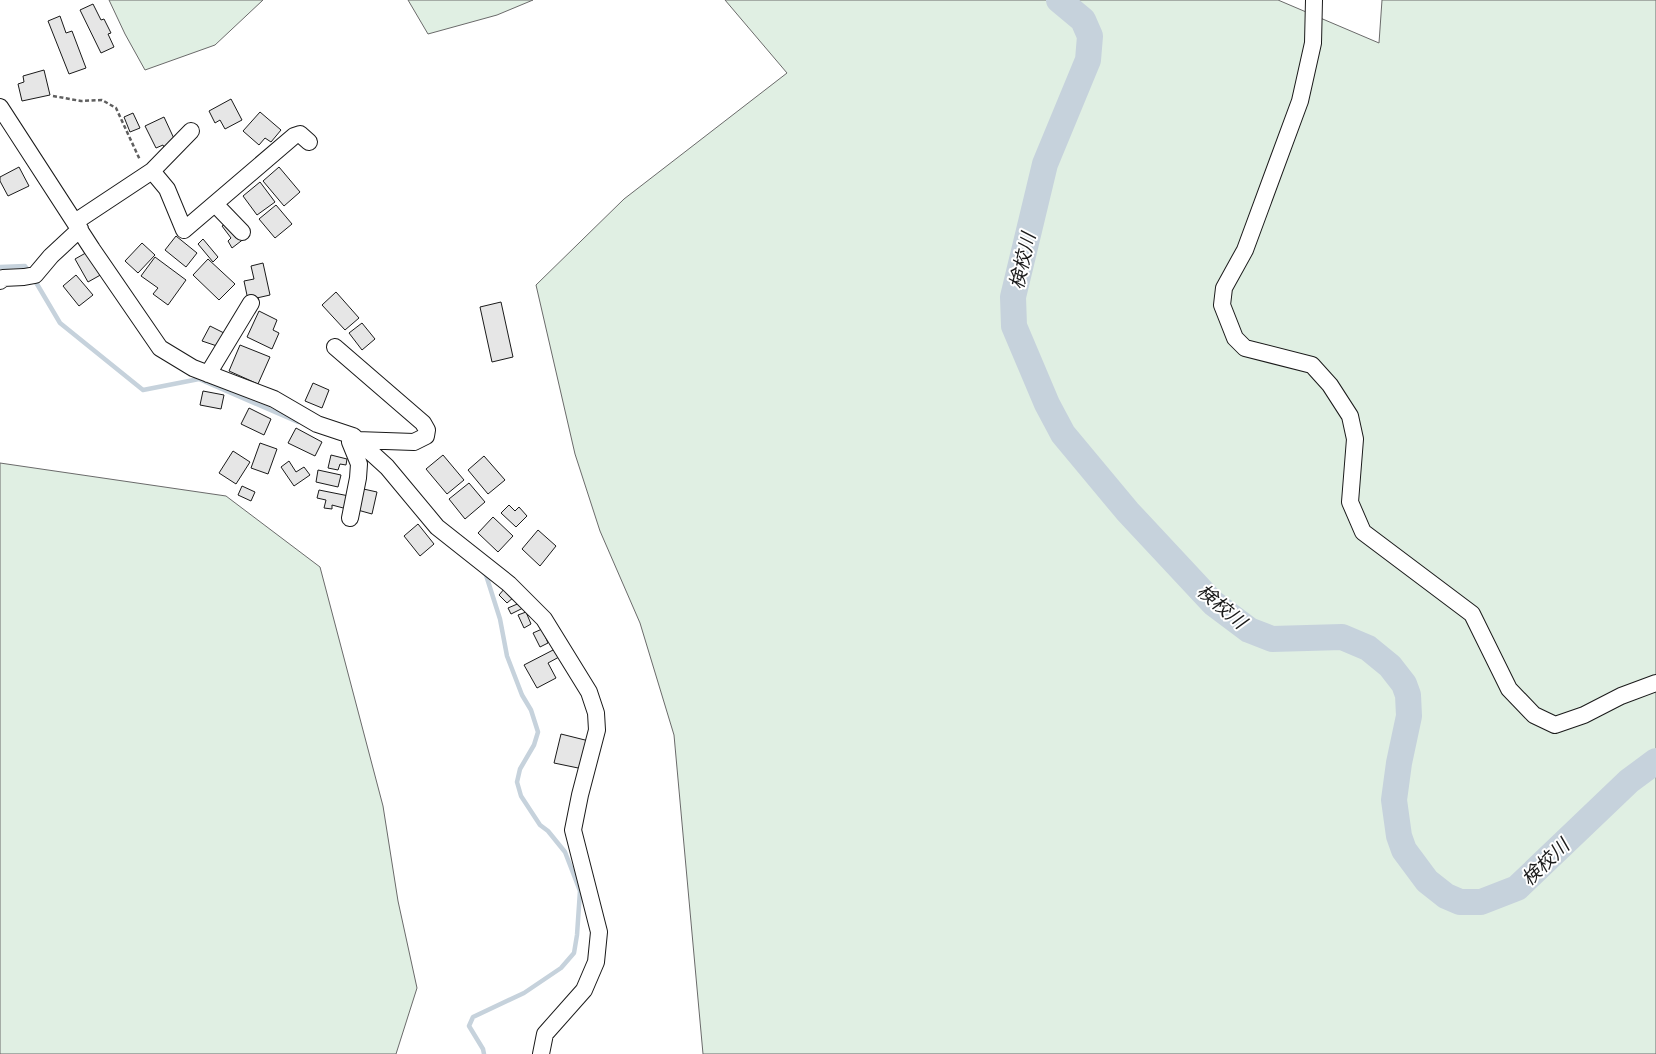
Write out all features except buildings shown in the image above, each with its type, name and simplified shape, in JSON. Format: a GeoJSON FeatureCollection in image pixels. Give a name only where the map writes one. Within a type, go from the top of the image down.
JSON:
{"type":"FeatureCollection","features":[{"type":"Feature","properties":{"kind":"street"},"geometry":{"type":"LineString","coordinates":[[1314,0],[1313,42],[1300,101],[1245,250],[1224,288],[1222,305],[1235,338],[1245,348],[1312,365],[1330,385],[1350,416],[1355,440],[1350,502],[1363,532],[1472,614],[1508,688],[1534,715],[1555,725],[1584,715],[1621,696],[1656,683]]}},
{"type":"Feature","properties":{"kind":"street"},"geometry":{"type":"LineString","coordinates":[[0,107],[160,348],[193,368],[274,398],[317,424],[354,443],[387,468],[437,527],[509,584],[544,619],[588,692],[596,713],[597,730],[580,795],[574,830],[599,932],[596,962],[584,990],[545,1034],[542,1054]]}},
{"type":"Feature","properties":{"kind":"street"},"geometry":{"type":"LineString","coordinates":[[1,278],[30,276],[51,256],[77,225],[152,171],[191,131]]}},
{"type":"Feature","properties":{"kind":"street"},"geometry":{"type":"LineString","coordinates":[[152,171],[167,189],[184,230],[294,136],[300,134],[309,142]]}},
{"type":"Feature","properties":{"kind":"street"},"geometry":{"type":"LineString","coordinates":[[215,204],[242,232]]}},
{"type":"Feature","properties":{"kind":"street"},"geometry":{"type":"LineString","coordinates":[[208,374],[251,303]]}},
{"type":"Feature","properties":{"kind":"street"},"geometry":{"type":"LineString","coordinates":[[335,347],[423,423],[427,430],[426,436],[414,442],[354,443]]}},
{"type":"Feature","properties":{"kind":"street"},"geometry":{"type":"LineString","coordinates":[[350,518],[359,464],[354,443]]}},
{"type":"Feature","properties":{"kind":"path"},"geometry":{"type":"LineString","coordinates":[[53,96],[81,101],[102,100],[116,108],[144,170],[152,171]]}},
{"type":"Feature","properties":{"kind":"green space"},"geometry":{"type":"Polygon","coordinates":[[[109,0],[263,0],[215,45],[145,70],[109,0]]]}},
{"type":"Feature","properties":{"kind":"green space"},"geometry":{"type":"Polygon","coordinates":[[[408,0],[533,0],[497,15],[428,34],[408,0]]]}},
{"type":"Feature","properties":{"kind":"green space"},"geometry":{"type":"Polygon","coordinates":[[[725,0],[1278,0],[1379,43],[1382,0],[1656,0],[1656,1054],[703,1054],[674,735],[640,623],[600,531],[575,454],[536,285],[624,199],[787,73],[725,0]]]}},
{"type":"Feature","properties":{"kind":"green space"},"geometry":{"type":"Polygon","coordinates":[[[0,463],[226,496],[320,567],[383,806],[398,901],[417,988],[396,1054],[0,1054],[0,463]]]}},
{"type":"Feature","properties":{"kind":"waterway","name":"検校川"},"geometry":{"type":"LineString","coordinates":[[1059,0],[1083,20],[1090,36],[1088,60],[1045,164],[1013,297],[1014,326],[1047,404],[1063,434],[1128,512],[1213,603],[1249,630],[1272,639],[1342,637],[1368,648],[1390,666],[1404,684],[1408,695],[1409,716],[1399,763],[1394,800],[1399,836],[1404,850],[1427,881],[1446,896],[1460,902],[1481,902],[1517,888],[1629,781],[1656,761]]}},
{"type":"Feature","properties":{"kind":"waterway"},"geometry":{"type":"LineString","coordinates":[[0,267],[25,266],[30,273]]}},
{"type":"Feature","properties":{"kind":"waterway"},"geometry":{"type":"LineString","coordinates":[[34,279],[60,323],[143,390],[199,379],[298,422]]}},
{"type":"Feature","properties":{"kind":"waterway"},"geometry":{"type":"LineString","coordinates":[[484,573],[500,619],[507,656],[522,695],[531,710],[538,732],[534,745],[520,769],[517,782],[521,796],[540,825],[548,831],[565,852],[580,891],[574,953],[561,968],[524,993],[473,1017],[469,1026],[484,1054]]}}]}
